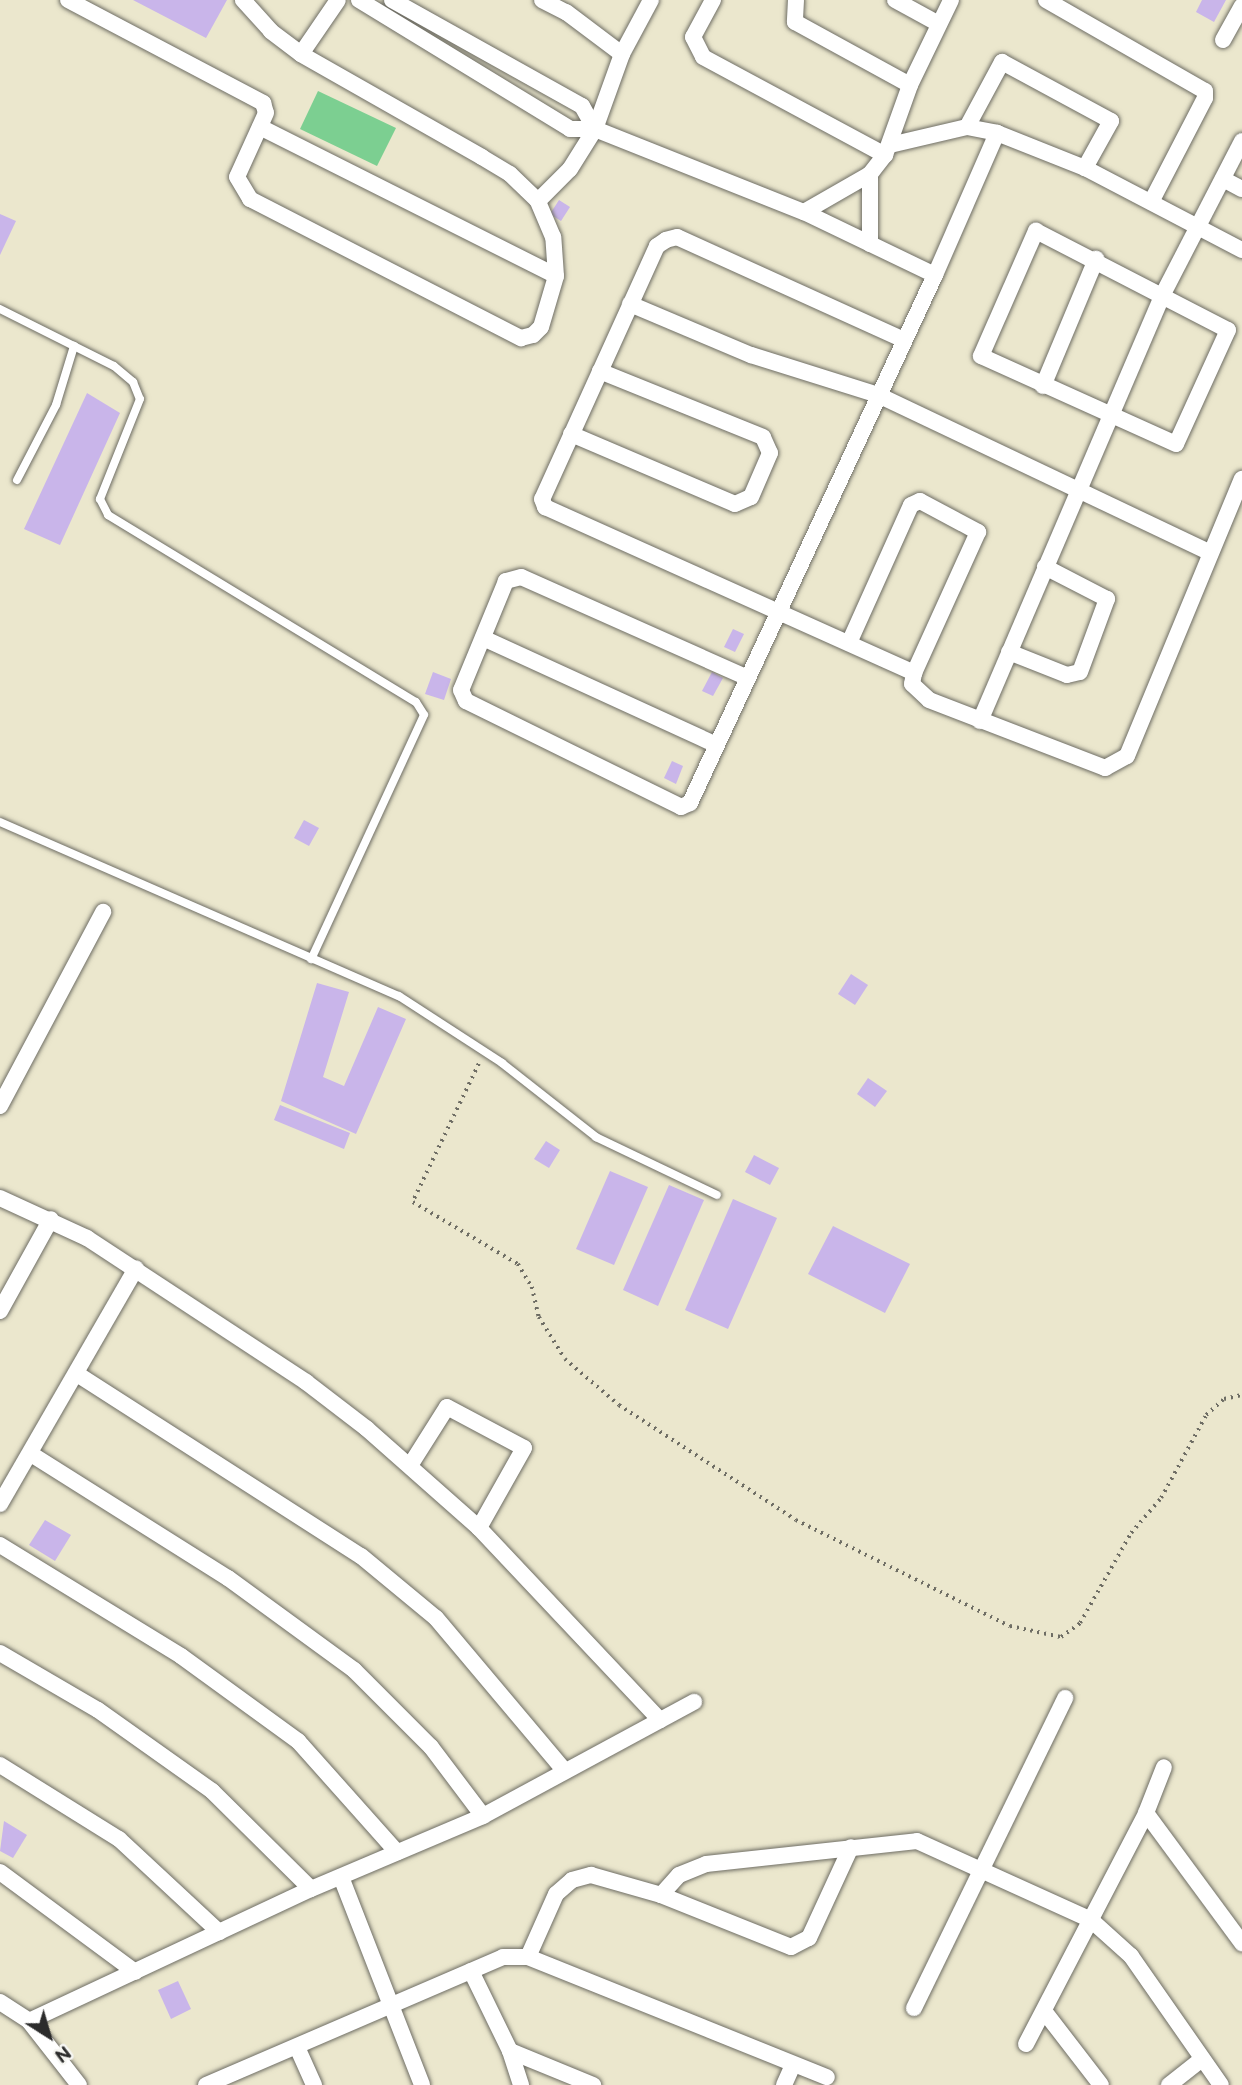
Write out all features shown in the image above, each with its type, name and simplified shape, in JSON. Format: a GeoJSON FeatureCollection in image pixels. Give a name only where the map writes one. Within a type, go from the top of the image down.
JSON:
{"type":"FeatureCollection","features":[{"type":"Feature","properties":{"kind":"street"},"geometry":{"type":"LineString","coordinates":[[79,2],[263,103],[266,113],[237,177],[250,199],[521,338],[541,327],[556,276],[554,237],[538,201],[492,163],[302,54],[271,31],[243,0]]}},
{"type":"Feature","properties":{"kind":"street"},"geometry":{"type":"LineString","coordinates":[[302,54],[338,0]]}},
{"type":"Feature","properties":{"kind":"street"},"geometry":{"type":"LineString","coordinates":[[359,0],[570,129],[595,129],[804,212],[935,275]]}},
{"type":"Feature","properties":{"kind":"street"},"geometry":{"type":"LineString","coordinates":[[391,0],[582,106],[595,129]]}},
{"type":"Feature","properties":{"kind":"street"},"geometry":{"type":"LineString","coordinates":[[542,0],[570,6],[622,54]]}},
{"type":"Feature","properties":{"kind":"street"},"geometry":{"type":"LineString","coordinates":[[538,201],[570,169],[595,129],[622,54],[650,0]]}},
{"type":"Feature","properties":{"kind":"street"},"geometry":{"type":"LineString","coordinates":[[713,0],[693,37],[703,57],[888,150],[967,127],[996,133],[1085,168],[1242,250]]}},
{"type":"Feature","properties":{"kind":"street"},"geometry":{"type":"LineString","coordinates":[[796,0],[795,22],[909,85]]}},
{"type":"Feature","properties":{"kind":"street"},"geometry":{"type":"LineString","coordinates":[[895,0],[939,24]]}},
{"type":"Feature","properties":{"kind":"street"},"geometry":{"type":"LineString","coordinates":[[804,212],[870,174],[888,150],[909,85],[951,0]]}},
{"type":"Feature","properties":{"kind":"street"},"geometry":{"type":"LineString","coordinates":[[1046,0],[1205,91],[1205,98],[1151,202]]}},
{"type":"Feature","properties":{"kind":"street"},"geometry":{"type":"LineString","coordinates":[[1223,40],[1242,6]]}},
{"type":"Feature","properties":{"kind":"street"},"geometry":{"type":"LineString","coordinates":[[457,60],[467,41]]}},
{"type":"Feature","properties":{"kind":"street"},"geometry":{"type":"LineString","coordinates":[[967,127],[1002,62],[1111,121],[1085,168]]}},
{"type":"Feature","properties":{"kind":"street"},"geometry":{"type":"LineString","coordinates":[[260,127],[556,276]]}},
{"type":"Feature","properties":{"kind":"street"},"geometry":{"type":"LineString","coordinates":[[748,678],[521,577],[506,581],[461,690],[466,701],[681,807],[690,803],[935,275],[996,133]]}},
{"type":"Feature","properties":{"kind":"street"},"geometry":{"type":"LineString","coordinates":[[980,721],[1163,295],[1242,141]]}},
{"type":"Feature","properties":{"kind":"street"},"geometry":{"type":"LineString","coordinates":[[870,174],[870,244]]}},
{"type":"Feature","properties":{"kind":"street"},"geometry":{"type":"LineString","coordinates":[[1223,179],[1242,189]]}},
{"type":"Feature","properties":{"kind":"street"},"geometry":{"type":"LineString","coordinates":[[1036,231],[1096,259],[1224,327],[1228,334],[1176,444],[1110,417],[986,359],[980,349],[1036,231]]}},
{"type":"Feature","properties":{"kind":"street"},"geometry":{"type":"LineString","coordinates":[[904,340],[677,237],[657,246],[542,499],[549,511],[914,673]]}},
{"type":"Feature","properties":{"kind":"street"},"geometry":{"type":"LineString","coordinates":[[1044,386],[1096,259]]}},
{"type":"Feature","properties":{"kind":"street"},"geometry":{"type":"LineString","coordinates":[[630,304],[751,355],[878,395],[1210,553]]}},
{"type":"Feature","properties":{"kind":"street"},"geometry":{"type":"LineString","coordinates":[[571,434],[735,505],[751,497],[770,453],[763,437],[600,371]]}},
{"type":"Feature","properties":{"kind":"street"},"geometry":{"type":"LineString","coordinates":[[849,643],[911,505],[920,501],[978,532],[914,673],[912,684],[918,693],[980,721],[1105,768],[1119,764],[1127,756],[1242,479]]}},
{"type":"Feature","properties":{"kind":"street"},"geometry":{"type":"LineString","coordinates":[[1009,652],[1067,675],[1080,672],[1107,599],[1045,567]]}},
{"type":"Feature","properties":{"kind":"street"},"geometry":{"type":"LineString","coordinates":[[483,638],[717,745]]}},
{"type":"Feature","properties":{"kind":"street"},"geometry":{"type":"LineString","coordinates":[[0,1106],[103,912]]}},
{"type":"Feature","properties":{"kind":"street"},"geometry":{"type":"LineString","coordinates":[[0,1198],[51,1219],[136,1268],[306,1382],[411,1464],[479,1528],[660,1720]]}},
{"type":"Feature","properties":{"kind":"street"},"geometry":{"type":"LineString","coordinates":[[0,1311],[51,1219]]}},
{"type":"Feature","properties":{"kind":"street"},"geometry":{"type":"LineString","coordinates":[[0,1504],[136,1268]]}},
{"type":"Feature","properties":{"kind":"street"},"geometry":{"type":"LineString","coordinates":[[77,1374],[361,1556],[436,1618],[565,1771]]}},
{"type":"Feature","properties":{"kind":"street"},"geometry":{"type":"LineString","coordinates":[[411,1464],[447,1407],[524,1448],[479,1528]]}},
{"type":"Feature","properties":{"kind":"street"},"geometry":{"type":"LineString","coordinates":[[31,1454],[228,1578],[354,1670],[431,1747],[483,1816]]}},
{"type":"Feature","properties":{"kind":"street"},"geometry":{"type":"LineString","coordinates":[[0,1545],[181,1656],[298,1741],[397,1852]]}},
{"type":"Feature","properties":{"kind":"street"},"geometry":{"type":"LineString","coordinates":[[0,1653],[98,1710],[212,1791],[311,1889]]}},
{"type":"Feature","properties":{"kind":"street"},"geometry":{"type":"LineString","coordinates":[[914,2008],[1065,1698]]}},
{"type":"Feature","properties":{"kind":"street"},"geometry":{"type":"LineString","coordinates":[[29,2021],[311,1889],[483,1816],[694,1702]]}},
{"type":"Feature","properties":{"kind":"street"},"geometry":{"type":"LineString","coordinates":[[0,1765],[119,1839],[219,1932]]}},
{"type":"Feature","properties":{"kind":"street"},"geometry":{"type":"LineString","coordinates":[[1026,2044],[1146,1813],[1164,1767]]}},
{"type":"Feature","properties":{"kind":"street"},"geometry":{"type":"LineString","coordinates":[[1146,1813],[1242,1943]]}},
{"type":"Feature","properties":{"kind":"street"},"geometry":{"type":"LineString","coordinates":[[661,1895],[679,1875],[706,1864],[917,1841],[1091,1920],[1131,1956],[1221,2085]]}},
{"type":"Feature","properties":{"kind":"street"},"geometry":{"type":"LineString","coordinates":[[527,1957],[556,1894],[572,1880],[591,1875],[661,1895],[791,1947],[809,1938],[851,1847]]}},
{"type":"Feature","properties":{"kind":"street"},"geometry":{"type":"LineString","coordinates":[[0,1872],[135,1972]]}},
{"type":"Feature","properties":{"kind":"street"},"geometry":{"type":"LineString","coordinates":[[341,1877],[422,2085]]}},
{"type":"Feature","properties":{"kind":"street"},"geometry":{"type":"LineString","coordinates":[[209,2084],[503,1957],[527,1957],[827,2077]]}},
{"type":"Feature","properties":{"kind":"street"},"geometry":{"type":"LineString","coordinates":[[471,1971],[510,2051],[521,2085]]}},
{"type":"Feature","properties":{"kind":"street"},"geometry":{"type":"LineString","coordinates":[[0,2002],[29,2021],[79,2085]]}},
{"type":"Feature","properties":{"kind":"street"},"geometry":{"type":"LineString","coordinates":[[1044,2011],[1101,2085]]}},
{"type":"Feature","properties":{"kind":"street"},"geometry":{"type":"LineString","coordinates":[[297,2047],[314,2085]]}},
{"type":"Feature","properties":{"kind":"street"},"geometry":{"type":"LineString","coordinates":[[510,2051],[593,2085]]}},
{"type":"Feature","properties":{"kind":"street"},"geometry":{"type":"LineString","coordinates":[[1169,2085],[1202,2059]]}},
{"type":"Feature","properties":{"kind":"street"},"geometry":{"type":"LineString","coordinates":[[784,2085],[793,2065]]}},
{"type":"Feature","properties":{"kind":"lane"},"geometry":{"type":"LineString","coordinates":[[0,309],[114,366],[133,382],[140,399],[100,499],[108,515],[416,702],[424,715],[311,959]]}},
{"type":"Feature","properties":{"kind":"lane"},"geometry":{"type":"LineString","coordinates":[[17,480],[57,405],[74,346]]}},
{"type":"Feature","properties":{"kind":"lane"},"geometry":{"type":"LineString","coordinates":[[0,822],[399,996],[485,1052],[596,1137],[717,1195]]}},
{"type":"Feature","properties":{"kind":"path"},"geometry":{"type":"LineString","coordinates":[[485,1052],[413,1202],[518,1264],[532,1287],[539,1317],[565,1359],[618,1405],[796,1520],[1010,1626],[1061,1637],[1080,1623],[1131,1533],[1161,1499],[1206,1415],[1224,1399],[1242,1395]]}},
{"type":"Feature","properties":{"kind":"green space"},"geometry":{"type":"Polygon","coordinates":[[[318,91],[396,128],[377,166],[300,129],[318,91]]]}},
{"type":"Feature","properties":{"kind":"building"},"geometry":{"type":"Polygon","coordinates":[[[133,0],[227,0],[206,38],[133,0]]]}},
{"type":"Feature","properties":{"kind":"building"},"geometry":{"type":"Polygon","coordinates":[[[1202,0],[1226,0],[1214,22],[1196,12],[1202,0]]]}},
{"type":"Feature","properties":{"kind":"building"},"geometry":{"type":"Polygon","coordinates":[[[559,200],[570,207],[561,221],[550,214],[559,200]]]}},
{"type":"Feature","properties":{"kind":"building"},"geometry":{"type":"Polygon","coordinates":[[[0,214],[16,221],[0,255],[0,214]]]}},
{"type":"Feature","properties":{"kind":"building"},"geometry":{"type":"Polygon","coordinates":[[[87,393],[120,413],[60,545],[24,529],[87,393]]]}},
{"type":"Feature","properties":{"kind":"building"},"geometry":{"type":"Polygon","coordinates":[[[733,629],[744,634],[735,652],[724,647],[733,629]]]}},
{"type":"Feature","properties":{"kind":"building"},"geometry":{"type":"Polygon","coordinates":[[[433,672],[451,679],[444,700],[425,694],[433,672]]]}},
{"type":"Feature","properties":{"kind":"building"},"geometry":{"type":"Polygon","coordinates":[[[712,672],[723,678],[713,696],[702,691],[712,672]]]}},
{"type":"Feature","properties":{"kind":"building"},"geometry":{"type":"Polygon","coordinates":[[[672,761],[683,766],[676,784],[664,778],[672,761]]]}},
{"type":"Feature","properties":{"kind":"building"},"geometry":{"type":"Polygon","coordinates":[[[304,820],[319,828],[309,846],[294,838],[304,820]]]}},
{"type":"Feature","properties":{"kind":"building"},"geometry":{"type":"Polygon","coordinates":[[[851,974],[868,985],[855,1005],[838,994],[851,974]]]}},
{"type":"Feature","properties":{"kind":"building"},"geometry":{"type":"Polygon","coordinates":[[[317,983],[349,992],[323,1077],[344,1086],[378,1007],[406,1019],[356,1134],[281,1101],[317,983]]]}},
{"type":"Feature","properties":{"kind":"building"},"geometry":{"type":"Polygon","coordinates":[[[868,1078],[887,1091],[875,1107],[857,1094],[868,1078]]]}},
{"type":"Feature","properties":{"kind":"building"},"geometry":{"type":"Polygon","coordinates":[[[280,1105],[350,1133],[344,1149],[274,1120],[280,1105]]]}},
{"type":"Feature","properties":{"kind":"building"},"geometry":{"type":"Polygon","coordinates":[[[546,1141],[560,1150],[549,1168],[534,1159],[546,1141]]]}},
{"type":"Feature","properties":{"kind":"building"},"geometry":{"type":"Polygon","coordinates":[[[754,1155],[779,1168],[770,1185],[745,1172],[754,1155]]]}},
{"type":"Feature","properties":{"kind":"building"},"geometry":{"type":"Polygon","coordinates":[[[610,1171],[648,1187],[614,1265],[576,1249],[610,1171]]]}},
{"type":"Feature","properties":{"kind":"building"},"geometry":{"type":"Polygon","coordinates":[[[669,1185],[704,1200],[658,1306],[623,1290],[669,1185]]]}},
{"type":"Feature","properties":{"kind":"building"},"geometry":{"type":"Polygon","coordinates":[[[733,1199],[777,1218],[728,1329],[685,1310],[733,1199]]]}},
{"type":"Feature","properties":{"kind":"building"},"geometry":{"type":"Polygon","coordinates":[[[833,1226],[910,1264],[885,1313],[808,1274],[833,1226]]]}},
{"type":"Feature","properties":{"kind":"building"},"geometry":{"type":"Polygon","coordinates":[[[45,1520],[71,1535],[55,1561],[29,1545],[45,1520]]]}},
{"type":"Feature","properties":{"kind":"building"},"geometry":{"type":"Polygon","coordinates":[[[4,1821],[27,1835],[13,1858],[0,1851],[4,1821]]]}},
{"type":"Feature","properties":{"kind":"building"},"geometry":{"type":"Polygon","coordinates":[[[178,1981],[191,2009],[171,2019],[158,1990],[178,1981]]]}}]}
